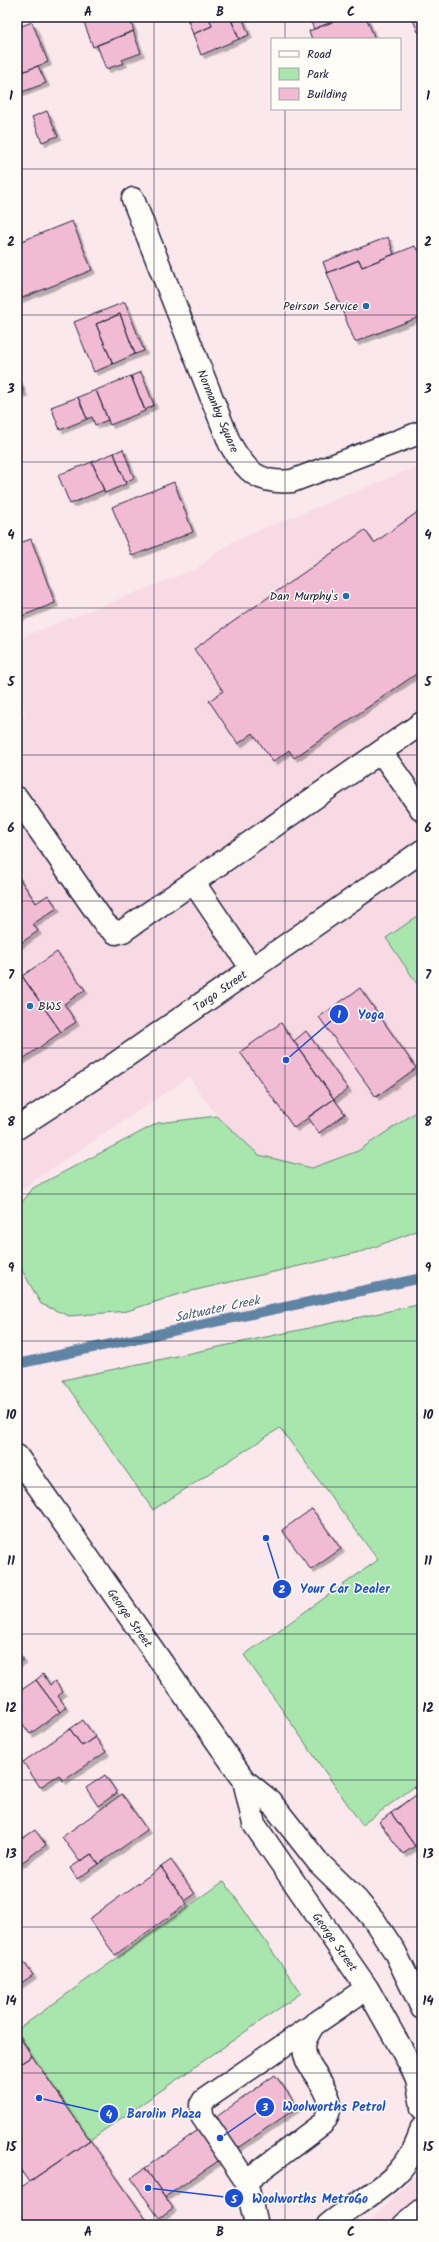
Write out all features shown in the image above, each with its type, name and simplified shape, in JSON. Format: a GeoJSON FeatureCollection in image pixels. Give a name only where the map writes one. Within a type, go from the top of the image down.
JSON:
{"type":"FeatureCollection","features":[{"type":"Feature","properties":{"kind":"street","name":"Normanby Square"},"geometry":{"type":"LineString","coordinates":[[133,199],[230,444],[239,460],[249,472],[264,480],[279,482],[292,481],[422,432]]}},
{"type":"Feature","properties":{"kind":"street"},"geometry":{"type":"LineString","coordinates":[[17,798],[105,924],[116,933],[129,928],[422,723]]}},
{"type":"Feature","properties":{"kind":"street"},"geometry":{"type":"LineString","coordinates":[[381,752],[422,810]]}},
{"type":"Feature","properties":{"kind":"street","name":"Targo Street"},"geometry":{"type":"LineString","coordinates":[[17,1128],[106,1070],[422,851]]}},
{"type":"Feature","properties":{"kind":"street"},"geometry":{"type":"LineString","coordinates":[[194,883],[252,969]]}},
{"type":"Feature","properties":{"kind":"street","name":"George Street"},"geometry":{"type":"LineString","coordinates":[[17,1456],[244,1780],[270,1801],[318,1862],[357,1900],[374,1920],[395,1952],[422,2008]]}},
{"type":"Feature","properties":{"kind":"street","name":"George Street"},"geometry":{"type":"LineString","coordinates":[[244,1780],[254,1824],[367,1988],[411,2066],[417,2080],[422,2107]]}},
{"type":"Feature","properties":{"kind":"street"},"geometry":{"type":"LineString","coordinates":[[256,2225],[246,2181],[202,2116],[201,2105],[204,2100],[367,1988]]}},
{"type":"Feature","properties":{"kind":"street"},"geometry":{"type":"LineString","coordinates":[[246,2181],[322,2124],[327,2118],[330,2109],[330,2100],[310,2064],[305,2050],[305,2041],[314,2024]]}},
{"type":"Feature","properties":{"kind":"street"},"geometry":{"type":"LineString","coordinates":[[328,2225],[389,2182],[416,2148],[422,2126]]}},
{"type":"Feature","properties":{"kind":"street"},"geometry":{"type":"LineString","coordinates":[[404,2225],[422,2210]]}},
{"type":"Feature","properties":{"kind":"shaded area"},"geometry":{"type":"Polygon","coordinates":[[[422,465],[422,913],[386,938],[422,991],[422,1108],[358,1151],[312,1168],[259,1155],[217,1116],[189,1077],[17,1192],[17,716],[25,713],[17,692],[17,639],[196,569],[233,541],[422,465]]]}},
{"type":"Feature","properties":{"kind":"shaded area"},"geometry":{"type":"Polygon","coordinates":[[[422,2169],[422,2225],[366,2225],[422,2169]]]}},
{"type":"Feature","properties":{"kind":"green space"},"geometry":{"type":"Polygon","coordinates":[[[422,913],[422,991],[386,938],[422,913]]]}},
{"type":"Feature","properties":{"kind":"green space"},"geometry":{"type":"Polygon","coordinates":[[[422,1108],[422,1229],[364,1251],[183,1293],[127,1311],[69,1316],[41,1304],[17,1261],[17,1220],[20,1205],[33,1188],[158,1123],[217,1116],[259,1155],[312,1168],[358,1151],[422,1108]]]}},
{"type":"Feature","properties":{"kind":"green space"},"geometry":{"type":"Polygon","coordinates":[[[422,1304],[422,1781],[362,1825],[244,1655],[378,1560],[280,1428],[153,1510],[63,1380],[422,1304]]]}},
{"type":"Feature","properties":{"kind":"green space"},"geometry":{"type":"Polygon","coordinates":[[[224,1881],[301,1993],[90,2140],[32,2056],[17,2030],[224,1881]]]}},
{"type":"Feature","properties":{"kind":"building"},"geometry":{"type":"Polygon","coordinates":[[[82,17],[129,17],[134,31],[93,47],[82,17]]]}},
{"type":"Feature","properties":{"kind":"building"},"geometry":{"type":"Polygon","coordinates":[[[186,17],[197,17],[188,21],[186,17]]]}},
{"type":"Feature","properties":{"kind":"building"},"geometry":{"type":"Polygon","coordinates":[[[197,17],[209,17],[212,26],[193,34],[188,21],[197,17]]]}},
{"type":"Feature","properties":{"kind":"building"},"geometry":{"type":"Polygon","coordinates":[[[209,17],[230,17],[239,39],[201,55],[193,34],[212,26],[209,17]]]}},
{"type":"Feature","properties":{"kind":"building"},"geometry":{"type":"Polygon","coordinates":[[[230,17],[242,17],[249,35],[239,39],[230,17]]]}},
{"type":"Feature","properties":{"kind":"building"},"geometry":{"type":"Polygon","coordinates":[[[309,17],[345,17],[314,29],[309,17]]]}},
{"type":"Feature","properties":{"kind":"building"},"geometry":{"type":"Polygon","coordinates":[[[345,17],[366,17],[375,38],[312,38],[309,31],[345,17]]]}},
{"type":"Feature","properties":{"kind":"building"},"geometry":{"type":"Polygon","coordinates":[[[412,17],[422,17],[422,31],[418,32],[412,17]]]}},
{"type":"Feature","properties":{"kind":"building"},"geometry":{"type":"Polygon","coordinates":[[[32,22],[48,62],[17,74],[17,28],[32,22]]]}},
{"type":"Feature","properties":{"kind":"building"},"geometry":{"type":"Polygon","coordinates":[[[133,31],[141,53],[122,60],[124,63],[106,69],[97,45],[133,31]]]}},
{"type":"Feature","properties":{"kind":"building"},"geometry":{"type":"Polygon","coordinates":[[[38,66],[46,83],[17,94],[17,74],[38,66]]]}},
{"type":"Feature","properties":{"kind":"building"},"geometry":{"type":"Polygon","coordinates":[[[47,111],[58,136],[42,142],[32,117],[47,111]]]}},
{"type":"Feature","properties":{"kind":"building"},"geometry":{"type":"Polygon","coordinates":[[[72,221],[92,270],[17,300],[17,243],[72,221]]]}},
{"type":"Feature","properties":{"kind":"building"},"geometry":{"type":"Polygon","coordinates":[[[388,237],[394,254],[362,267],[359,260],[327,273],[323,262],[388,237]]]}},
{"type":"Feature","properties":{"kind":"building"},"geometry":{"type":"Polygon","coordinates":[[[415,246],[417,250],[422,248],[422,316],[355,342],[327,273],[359,260],[362,267],[415,246]]]}},
{"type":"Feature","properties":{"kind":"building"},"geometry":{"type":"Polygon","coordinates":[[[125,302],[144,351],[135,354],[120,314],[96,324],[113,364],[94,372],[74,322],[125,302]]]}},
{"type":"Feature","properties":{"kind":"building"},"geometry":{"type":"Polygon","coordinates":[[[120,314],[135,354],[113,364],[96,324],[120,314]]]}},
{"type":"Feature","properties":{"kind":"building"},"geometry":{"type":"Polygon","coordinates":[[[141,372],[154,405],[145,410],[131,376],[141,372]]]}},
{"type":"Feature","properties":{"kind":"building"},"geometry":{"type":"Polygon","coordinates":[[[131,376],[145,411],[110,425],[96,390],[131,376]]]}},
{"type":"Feature","properties":{"kind":"building"},"geometry":{"type":"Polygon","coordinates":[[[17,380],[19,380],[24,393],[17,396],[17,380]]]}},
{"type":"Feature","properties":{"kind":"building"},"geometry":{"type":"Polygon","coordinates":[[[96,390],[108,420],[95,425],[92,417],[87,419],[78,397],[96,390]]]}},
{"type":"Feature","properties":{"kind":"building"},"geometry":{"type":"Polygon","coordinates":[[[78,397],[87,419],[60,430],[51,407],[78,397]]]}},
{"type":"Feature","properties":{"kind":"building"},"geometry":{"type":"Polygon","coordinates":[[[123,449],[134,478],[125,482],[114,453],[123,449]]]}},
{"type":"Feature","properties":{"kind":"building"},"geometry":{"type":"Polygon","coordinates":[[[114,453],[126,484],[105,493],[92,462],[114,453]]]}},
{"type":"Feature","properties":{"kind":"building"},"geometry":{"type":"Polygon","coordinates":[[[92,462],[104,490],[70,504],[58,475],[92,462]]]}},
{"type":"Feature","properties":{"kind":"building"},"geometry":{"type":"Polygon","coordinates":[[[174,482],[193,532],[132,556],[112,507],[174,482]]]}},
{"type":"Feature","properties":{"kind":"building","name":"Dan Murphy's"},"geometry":{"type":"Polygon","coordinates":[[[422,509],[422,670],[294,758],[289,750],[273,762],[253,733],[238,744],[209,701],[223,691],[194,649],[365,530],[374,543],[422,509]]]}},
{"type":"Feature","properties":{"kind":"building"},"geometry":{"type":"Polygon","coordinates":[[[31,539],[55,603],[17,618],[17,544],[31,539]]]}},
{"type":"Feature","properties":{"kind":"building"},"geometry":{"type":"Polygon","coordinates":[[[17,875],[36,903],[48,895],[57,908],[33,924],[38,931],[17,946],[17,875]]]}},
{"type":"Feature","properties":{"kind":"building"},"geometry":{"type":"Polygon","coordinates":[[[57,952],[85,990],[64,1004],[76,1022],[61,1032],[22,976],[57,952]]]}},
{"type":"Feature","properties":{"kind":"building","name":"BWS"},"geometry":{"type":"Polygon","coordinates":[[[22,976],[61,1032],[20,1061],[17,1056],[17,980],[22,976]]]}},
{"type":"Feature","properties":{"kind":"building"},"geometry":{"type":"Polygon","coordinates":[[[360,988],[416,1068],[376,1097],[319,1017],[360,988]]]}},
{"type":"Feature","properties":{"kind":"building"},"geometry":{"type":"Polygon","coordinates":[[[281,1023],[334,1099],[294,1128],[240,1052],[281,1023]]]}},
{"type":"Feature","properties":{"kind":"building"},"geometry":{"type":"Polygon","coordinates":[[[306,1031],[348,1089],[334,1099],[294,1041],[306,1031]]]}},
{"type":"Feature","properties":{"kind":"building"},"geometry":{"type":"Polygon","coordinates":[[[334,1099],[345,1114],[319,1133],[308,1117],[334,1099]]]}},
{"type":"Feature","properties":{"kind":"building"},"geometry":{"type":"Polygon","coordinates":[[[312,1509],[341,1549],[311,1570],[282,1530],[312,1509]]]}},
{"type":"Feature","properties":{"kind":"building"},"geometry":{"type":"Polygon","coordinates":[[[17,1651],[23,1660],[17,1664],[17,1651]]]}},
{"type":"Feature","properties":{"kind":"building"},"geometry":{"type":"Polygon","coordinates":[[[43,1674],[50,1685],[55,1681],[63,1692],[58,1696],[66,1707],[60,1712],[36,1680],[43,1674]]]}},
{"type":"Feature","properties":{"kind":"building"},"geometry":{"type":"Polygon","coordinates":[[[36,1680],[60,1712],[30,1734],[17,1716],[17,1693],[36,1680]]]}},
{"type":"Feature","properties":{"kind":"building"},"geometry":{"type":"Polygon","coordinates":[[[83,1720],[95,1737],[82,1746],[70,1729],[83,1720]]]}},
{"type":"Feature","properties":{"kind":"building"},"geometry":{"type":"Polygon","coordinates":[[[70,1729],[82,1746],[95,1737],[106,1752],[63,1781],[59,1775],[40,1787],[23,1762],[70,1729]]]}},
{"type":"Feature","properties":{"kind":"building"},"geometry":{"type":"Polygon","coordinates":[[[105,1775],[117,1793],[98,1806],[86,1788],[105,1775]]]}},
{"type":"Feature","properties":{"kind":"building"},"geometry":{"type":"Polygon","coordinates":[[[422,1780],[422,1840],[415,1846],[391,1813],[419,1793],[414,1786],[422,1780]]]}},
{"type":"Feature","properties":{"kind":"building"},"geometry":{"type":"Polygon","coordinates":[[[122,1794],[147,1830],[99,1864],[91,1854],[80,1862],[62,1837],[122,1794]]]}},
{"type":"Feature","properties":{"kind":"building"},"geometry":{"type":"Polygon","coordinates":[[[391,1813],[415,1846],[403,1854],[379,1822],[391,1813]]]}},
{"type":"Feature","properties":{"kind":"building"},"geometry":{"type":"Polygon","coordinates":[[[35,1830],[46,1845],[17,1866],[17,1842],[35,1830]]]}},
{"type":"Feature","properties":{"kind":"building"},"geometry":{"type":"Polygon","coordinates":[[[91,1854],[99,1864],[77,1879],[70,1868],[91,1854]]]}},
{"type":"Feature","properties":{"kind":"building"},"geometry":{"type":"Polygon","coordinates":[[[171,1860],[195,1894],[185,1901],[161,1867],[171,1860]]]}},
{"type":"Feature","properties":{"kind":"building"},"geometry":{"type":"Polygon","coordinates":[[[161,1867],[187,1904],[115,1955],[89,1919],[161,1867]]]}},
{"type":"Feature","properties":{"kind":"building"},"geometry":{"type":"Polygon","coordinates":[[[17,1953],[33,1975],[17,1986],[17,1953]]]}},
{"type":"Feature","properties":{"kind":"building"},"geometry":{"type":"Polygon","coordinates":[[[17,2033],[32,2056],[17,2066],[17,2033]]]}},
{"type":"Feature","properties":{"kind":"building"},"geometry":{"type":"Polygon","coordinates":[[[32,2056],[90,2140],[29,2182],[17,2165],[17,2066],[32,2056]]]}},
{"type":"Feature","properties":{"kind":"building"},"geometry":{"type":"Polygon","coordinates":[[[275,2075],[298,2107],[165,2197],[145,2168],[275,2075]]]}},
{"type":"Feature","properties":{"kind":"building"},"geometry":{"type":"Polygon","coordinates":[[[90,2140],[150,2225],[17,2225],[17,2190],[90,2140]]]}},
{"type":"Feature","properties":{"kind":"building"},"geometry":{"type":"Polygon","coordinates":[[[145,2168],[173,2208],[159,2218],[131,2178],[145,2168]]]}},
{"type":"Feature","properties":{"kind":"waterway","name":"Saltwater Creek"},"geometry":{"type":"LineString","coordinates":[[17,1364],[422,1278]]}},
{"type":"Feature","properties":{"kind":"place","name":"Peirson Service"},"geometry":{"type":"Point","coordinates":[366,306]}},
{"type":"Feature","properties":{"kind":"place","name":"Dan Murphy's"},"geometry":{"type":"Point","coordinates":[346,596]}},
{"type":"Feature","properties":{"kind":"place","name":"BWS"},"geometry":{"type":"Point","coordinates":[30,1006]}},
{"type":"Feature","properties":{"kind":"place","name":"Yoga"},"geometry":{"type":"Point","coordinates":[286,1060]}},
{"type":"Feature","properties":{"kind":"place","name":"Your Car Dealer"},"geometry":{"type":"Point","coordinates":[266,1538]}},
{"type":"Feature","properties":{"kind":"place","name":"Barolin Plaza"},"geometry":{"type":"Point","coordinates":[39,2098]}},
{"type":"Feature","properties":{"kind":"place","name":"Woolworths Petrol"},"geometry":{"type":"Point","coordinates":[220,2138]}},
{"type":"Feature","properties":{"kind":"place","name":"Woolworths MetroGo"},"geometry":{"type":"Point","coordinates":[148,2188]}}]}
